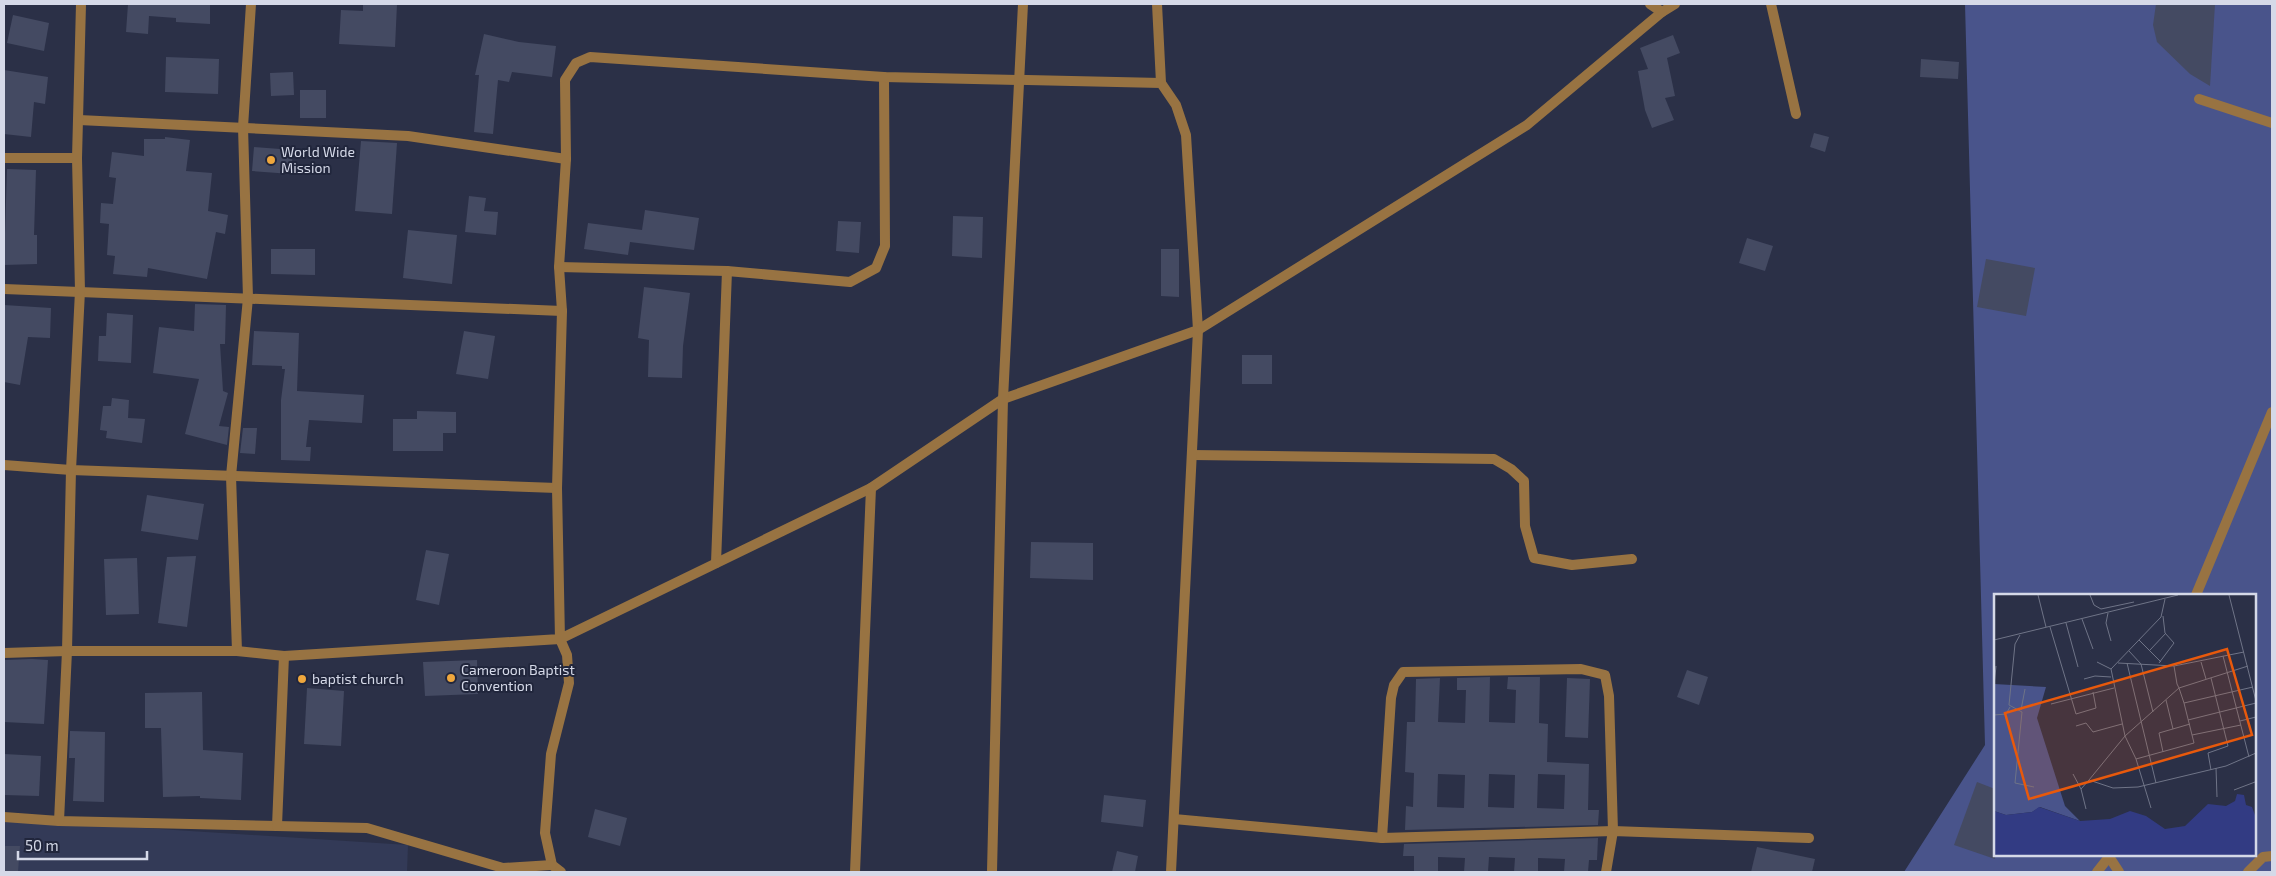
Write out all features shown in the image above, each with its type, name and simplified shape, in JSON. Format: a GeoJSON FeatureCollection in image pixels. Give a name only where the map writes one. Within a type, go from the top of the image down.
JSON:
{"type":"FeatureCollection","features":[{"type":"Feature","properties":{"kind":"street"},"geometry":{"type":"LineString","coordinates":[[60,821],[67,651],[70,470],[80,291],[77,158],[80,4]]}},
{"type":"Feature","properties":{"kind":"street"},"geometry":{"type":"LineString","coordinates":[[237,651],[232,476],[248,298],[243,127],[251,4]]}},
{"type":"Feature","properties":{"kind":"street"},"geometry":{"type":"LineString","coordinates":[[992,872],[1003,399],[1023,4]]}},
{"type":"Feature","properties":{"kind":"street"},"geometry":{"type":"LineString","coordinates":[[1157,4],[1161,83],[1176,106],[1186,135],[1198,330],[1171,872]]}},
{"type":"Feature","properties":{"kind":"street"},"geometry":{"type":"LineString","coordinates":[[1650,4],[1662,12]]}},
{"type":"Feature","properties":{"kind":"street"},"geometry":{"type":"LineString","coordinates":[[4,653],[237,651],[284,656],[560,639],[871,488],[1003,399],[1198,330],[1526,125],[1662,12],[1675,4]]}},
{"type":"Feature","properties":{"kind":"street"},"geometry":{"type":"LineString","coordinates":[[1771,4],[1796,114]]}},
{"type":"Feature","properties":{"kind":"street"},"geometry":{"type":"LineString","coordinates":[[561,872],[552,865],[545,833],[551,754],[569,683],[567,655],[560,639],[557,488],[562,311],[559,267],[566,159],[565,80],[576,63],[590,58],[884,77],[1161,83]]}},
{"type":"Feature","properties":{"kind":"street"},"geometry":{"type":"LineString","coordinates":[[559,267],[727,271],[850,282],[876,268],[885,246],[884,77]]}},
{"type":"Feature","properties":{"kind":"street"},"geometry":{"type":"LineString","coordinates":[[2199,99],[2272,123]]}},
{"type":"Feature","properties":{"kind":"street"},"geometry":{"type":"LineString","coordinates":[[79,120],[408,136],[566,159]]}},
{"type":"Feature","properties":{"kind":"street"},"geometry":{"type":"LineString","coordinates":[[4,158],[77,158]]}},
{"type":"Feature","properties":{"kind":"street"},"geometry":{"type":"LineString","coordinates":[[716,563],[727,271]]}},
{"type":"Feature","properties":{"kind":"street"},"geometry":{"type":"LineString","coordinates":[[4,289],[562,311]]}},
{"type":"Feature","properties":{"kind":"street"},"geometry":{"type":"LineString","coordinates":[[2196,594],[2272,412]]}},
{"type":"Feature","properties":{"kind":"street"},"geometry":{"type":"LineString","coordinates":[[1192,455],[1494,459],[1511,469],[1524,481],[1525,526],[1534,558],[1572,565],[1632,559]]}},
{"type":"Feature","properties":{"kind":"street"},"geometry":{"type":"LineString","coordinates":[[4,465],[70,470],[557,488]]}},
{"type":"Feature","properties":{"kind":"street"},"geometry":{"type":"LineString","coordinates":[[854,872],[871,488]]}},
{"type":"Feature","properties":{"kind":"street"},"geometry":{"type":"LineString","coordinates":[[277,826],[284,656]]}},
{"type":"Feature","properties":{"kind":"street"},"geometry":{"type":"LineString","coordinates":[[1382,838],[1391,698],[1394,685],[1403,672],[1581,668],[1605,676],[1609,696],[1613,832],[1606,872]]}},
{"type":"Feature","properties":{"kind":"street"},"geometry":{"type":"LineString","coordinates":[[4,817],[60,821],[367,828],[503,868],[552,865]]}},
{"type":"Feature","properties":{"kind":"street"},"geometry":{"type":"LineString","coordinates":[[1174,818],[1382,838],[1613,832],[1809,838]]}},
{"type":"Feature","properties":{"kind":"street"},"geometry":{"type":"LineString","coordinates":[[2097,872],[2108,856],[2119,872]]}},
{"type":"Feature","properties":{"kind":"street"},"geometry":{"type":"LineString","coordinates":[[2248,872],[2262,857],[2272,856]]}},
{"type":"Feature","properties":{"kind":"shaded area"},"geometry":{"type":"Polygon","coordinates":[[[1965,4],[2272,4],[2272,872],[1904,872],[1985,745],[1965,4]]]}},
{"type":"Feature","properties":{"kind":"shaded area"},"geometry":{"type":"Polygon","coordinates":[[[4,819],[408,845],[407,872],[4,872],[4,819]]]}},
{"type":"Feature","properties":{"kind":"building"},"geometry":{"type":"Polygon","coordinates":[[[128,4],[210,4],[210,24],[176,22],[176,18],[149,16],[148,34],[126,32],[128,4]]]}},
{"type":"Feature","properties":{"kind":"building"},"geometry":{"type":"Polygon","coordinates":[[[363,4],[397,4],[395,47],[339,44],[341,10],[363,11],[363,4]]]}},
{"type":"Feature","properties":{"kind":"building"},"geometry":{"type":"Polygon","coordinates":[[[2156,4],[2215,4],[2210,86],[2190,74],[2157,42],[2153,25],[2156,4]]]}},
{"type":"Feature","properties":{"kind":"building"},"geometry":{"type":"Polygon","coordinates":[[[13,15],[49,23],[44,51],[7,43],[13,15]]]}},
{"type":"Feature","properties":{"kind":"building"},"geometry":{"type":"Polygon","coordinates":[[[484,34],[519,42],[556,46],[552,77],[512,72],[509,82],[498,80],[493,134],[474,132],[479,75],[475,75],[484,34]]]}},
{"type":"Feature","properties":{"kind":"building"},"geometry":{"type":"Polygon","coordinates":[[[1673,35],[1680,53],[1667,58],[1675,96],[1665,98],[1674,120],[1652,128],[1645,110],[1638,71],[1648,69],[1640,48],[1673,35]]]}},
{"type":"Feature","properties":{"kind":"building"},"geometry":{"type":"Polygon","coordinates":[[[166,57],[219,59],[218,94],[165,92],[166,57]]]}},
{"type":"Feature","properties":{"kind":"building"},"geometry":{"type":"Polygon","coordinates":[[[1921,59],[1959,62],[1958,79],[1920,77],[1921,59]]]}},
{"type":"Feature","properties":{"kind":"building"},"geometry":{"type":"Polygon","coordinates":[[[4,70],[48,77],[45,104],[34,102],[31,137],[4,134],[4,70]]]}},
{"type":"Feature","properties":{"kind":"building"},"geometry":{"type":"Polygon","coordinates":[[[293,72],[294,95],[271,96],[270,73],[293,72]]]}},
{"type":"Feature","properties":{"kind":"building"},"geometry":{"type":"Polygon","coordinates":[[[300,90],[326,90],[326,118],[300,118],[300,90]]]}},
{"type":"Feature","properties":{"kind":"building"},"geometry":{"type":"Polygon","coordinates":[[[1814,133],[1829,137],[1825,152],[1810,147],[1814,133]]]}},
{"type":"Feature","properties":{"kind":"building"},"geometry":{"type":"Polygon","coordinates":[[[165,137],[190,140],[186,171],[212,173],[208,211],[228,215],[225,234],[216,232],[207,279],[148,268],[147,277],[113,274],[115,256],[107,255],[109,224],[100,223],[101,203],[113,204],[116,178],[109,177],[112,152],[144,156],[144,139],[165,139],[165,137]]]}},
{"type":"Feature","properties":{"kind":"building"},"geometry":{"type":"Polygon","coordinates":[[[361,141],[397,143],[392,214],[355,211],[361,141]]]}},
{"type":"Feature","properties":{"kind":"building"},"geometry":{"type":"Polygon","coordinates":[[[254,147],[293,150],[291,174],[252,171],[254,147]]]}},
{"type":"Feature","properties":{"kind":"building"},"geometry":{"type":"Polygon","coordinates":[[[7,169],[36,170],[34,235],[37,235],[37,264],[4,265],[7,169]]]}},
{"type":"Feature","properties":{"kind":"building"},"geometry":{"type":"Polygon","coordinates":[[[469,196],[486,198],[484,211],[498,212],[496,235],[465,232],[469,196]]]}},
{"type":"Feature","properties":{"kind":"building"},"geometry":{"type":"Polygon","coordinates":[[[645,210],[699,218],[694,250],[630,242],[628,255],[584,249],[588,223],[642,230],[645,210]]]}},
{"type":"Feature","properties":{"kind":"building"},"geometry":{"type":"Polygon","coordinates":[[[953,216],[983,217],[982,258],[952,256],[953,216]]]}},
{"type":"Feature","properties":{"kind":"building"},"geometry":{"type":"Polygon","coordinates":[[[838,221],[861,222],[859,253],[836,251],[838,221]]]}},
{"type":"Feature","properties":{"kind":"building"},"geometry":{"type":"Polygon","coordinates":[[[408,230],[457,235],[452,284],[403,278],[408,230]]]}},
{"type":"Feature","properties":{"kind":"building"},"geometry":{"type":"Polygon","coordinates":[[[1747,238],[1773,246],[1765,271],[1739,263],[1747,238]]]}},
{"type":"Feature","properties":{"kind":"building"},"geometry":{"type":"Polygon","coordinates":[[[271,249],[315,249],[315,275],[271,274],[271,249]]]}},
{"type":"Feature","properties":{"kind":"building"},"geometry":{"type":"Polygon","coordinates":[[[1161,249],[1179,249],[1179,297],[1161,296],[1161,249]]]}},
{"type":"Feature","properties":{"kind":"building"},"geometry":{"type":"Polygon","coordinates":[[[1986,259],[2035,268],[2026,316],[1977,307],[1986,259]]]}},
{"type":"Feature","properties":{"kind":"building"},"geometry":{"type":"Polygon","coordinates":[[[644,287],[690,293],[683,346],[682,378],[648,377],[649,340],[638,338],[644,287]]]}},
{"type":"Feature","properties":{"kind":"building"},"geometry":{"type":"Polygon","coordinates":[[[195,304],[226,305],[225,344],[220,344],[223,391],[228,393],[219,426],[229,427],[227,445],[185,434],[199,379],[153,373],[159,327],[194,331],[195,304]]]}},
{"type":"Feature","properties":{"kind":"building"},"geometry":{"type":"Polygon","coordinates":[[[4,305],[51,308],[50,338],[28,337],[20,385],[4,382],[4,305]]]}},
{"type":"Feature","properties":{"kind":"building"},"geometry":{"type":"Polygon","coordinates":[[[107,313],[133,315],[131,363],[98,361],[99,336],[106,336],[107,313]]]}},
{"type":"Feature","properties":{"kind":"building"},"geometry":{"type":"Polygon","coordinates":[[[254,331],[299,333],[297,391],[364,395],[362,423],[309,420],[306,447],[311,447],[310,461],[281,460],[281,400],[285,369],[282,369],[282,366],[252,365],[254,331]]]}},
{"type":"Feature","properties":{"kind":"building"},"geometry":{"type":"Polygon","coordinates":[[[464,331],[495,336],[488,379],[456,374],[464,331]]]}},
{"type":"Feature","properties":{"kind":"building"},"geometry":{"type":"Polygon","coordinates":[[[1242,355],[1272,355],[1272,384],[1242,384],[1242,355]]]}},
{"type":"Feature","properties":{"kind":"building"},"geometry":{"type":"Polygon","coordinates":[[[112,398],[129,400],[128,418],[145,419],[142,443],[106,438],[107,431],[100,430],[103,406],[111,406],[112,398]]]}},
{"type":"Feature","properties":{"kind":"building"},"geometry":{"type":"Polygon","coordinates":[[[417,411],[456,412],[456,433],[443,433],[443,451],[393,451],[393,419],[417,419],[417,411]]]}},
{"type":"Feature","properties":{"kind":"building"},"geometry":{"type":"Polygon","coordinates":[[[243,428],[257,428],[255,454],[240,453],[243,428]]]}},
{"type":"Feature","properties":{"kind":"building"},"geometry":{"type":"Polygon","coordinates":[[[147,495],[204,504],[198,540],[141,531],[147,495]]]}},
{"type":"Feature","properties":{"kind":"building"},"geometry":{"type":"Polygon","coordinates":[[[1031,542],[1093,543],[1093,580],[1030,578],[1031,542]]]}},
{"type":"Feature","properties":{"kind":"building"},"geometry":{"type":"Polygon","coordinates":[[[426,550],[449,554],[439,605],[416,600],[426,550]]]}},
{"type":"Feature","properties":{"kind":"building"},"geometry":{"type":"Polygon","coordinates":[[[196,556],[187,627],[158,623],[167,557],[196,556]]]}},
{"type":"Feature","properties":{"kind":"building"},"geometry":{"type":"Polygon","coordinates":[[[137,558],[139,614],[106,615],[104,559],[137,558]]]}},
{"type":"Feature","properties":{"kind":"building"},"geometry":{"type":"Polygon","coordinates":[[[4,660],[48,660],[44,724],[4,722],[4,660]]]}},
{"type":"Feature","properties":{"kind":"building","name":"Cameroon Baptist Convention"},"geometry":{"type":"Polygon","coordinates":[[[477,660],[478,694],[425,696],[423,662],[477,660]]]}},
{"type":"Feature","properties":{"kind":"building"},"geometry":{"type":"Polygon","coordinates":[[[1687,670],[1708,677],[1699,705],[1677,697],[1687,670]]]}},
{"type":"Feature","properties":{"kind":"building"},"geometry":{"type":"Polygon","coordinates":[[[1490,677],[1489,722],[1515,723],[1516,690],[1507,689],[1508,677],[1540,677],[1539,723],[1548,724],[1547,762],[1589,764],[1588,810],[1599,810],[1598,825],[1405,830],[1406,806],[1413,807],[1414,773],[1405,772],[1407,722],[1415,722],[1416,679],[1440,678],[1438,722],[1465,723],[1466,690],[1457,690],[1457,678],[1490,677]],[[1438,774],[1437,807],[1464,808],[1465,775],[1438,774]],[[1489,774],[1488,807],[1514,808],[1515,775],[1489,774]],[[1538,774],[1537,808],[1564,809],[1565,775],[1538,774]]]}},
{"type":"Feature","properties":{"kind":"building"},"geometry":{"type":"Polygon","coordinates":[[[1567,678],[1590,679],[1588,738],[1565,737],[1567,678]]]}},
{"type":"Feature","properties":{"kind":"building"},"geometry":{"type":"Polygon","coordinates":[[[307,688],[344,691],[341,746],[304,744],[307,688]]]}},
{"type":"Feature","properties":{"kind":"building"},"geometry":{"type":"Polygon","coordinates":[[[202,692],[203,750],[243,753],[241,800],[200,798],[200,796],[163,797],[161,728],[145,728],[145,693],[202,692]]]}},
{"type":"Feature","properties":{"kind":"building"},"geometry":{"type":"Polygon","coordinates":[[[70,731],[105,732],[104,802],[73,801],[75,758],[69,758],[70,731]]]}},
{"type":"Feature","properties":{"kind":"building"},"geometry":{"type":"Polygon","coordinates":[[[4,754],[41,756],[39,796],[4,795],[4,754]]]}},
{"type":"Feature","properties":{"kind":"building"},"geometry":{"type":"Polygon","coordinates":[[[1977,782],[1994,789],[1995,859],[1954,845],[1977,782]]]}},
{"type":"Feature","properties":{"kind":"building"},"geometry":{"type":"Polygon","coordinates":[[[1104,795],[1146,800],[1143,827],[1101,822],[1104,795]]]}},
{"type":"Feature","properties":{"kind":"building"},"geometry":{"type":"Polygon","coordinates":[[[595,809],[627,818],[620,846],[588,837],[595,809]]]}},
{"type":"Feature","properties":{"kind":"building"},"geometry":{"type":"Polygon","coordinates":[[[1598,838],[1597,860],[1589,860],[1588,872],[1564,872],[1565,859],[1538,858],[1538,872],[1514,872],[1515,858],[1489,857],[1488,872],[1464,872],[1465,858],[1438,857],[1438,872],[1414,872],[1414,856],[1403,856],[1404,844],[1598,838]]]}},
{"type":"Feature","properties":{"kind":"building"},"geometry":{"type":"Polygon","coordinates":[[[4,846],[20,846],[18,872],[4,872],[4,846]]]}},
{"type":"Feature","properties":{"kind":"building"},"geometry":{"type":"Polygon","coordinates":[[[1757,847],[1815,859],[1812,872],[1751,872],[1757,847]]]}},
{"type":"Feature","properties":{"kind":"building"},"geometry":{"type":"Polygon","coordinates":[[[1117,851],[1138,856],[1135,872],[1112,872],[1117,851]]]}},
{"type":"Feature","properties":{"kind":"place","name":"World Wide Mission"},"geometry":{"type":"Point","coordinates":[271,160]}},
{"type":"Feature","properties":{"kind":"place","name":"Cameroon Baptist Convention"},"geometry":{"type":"Point","coordinates":[451,678]}},
{"type":"Feature","properties":{"kind":"place","name":"baptist church"},"geometry":{"type":"Point","coordinates":[302,679]}}]}
